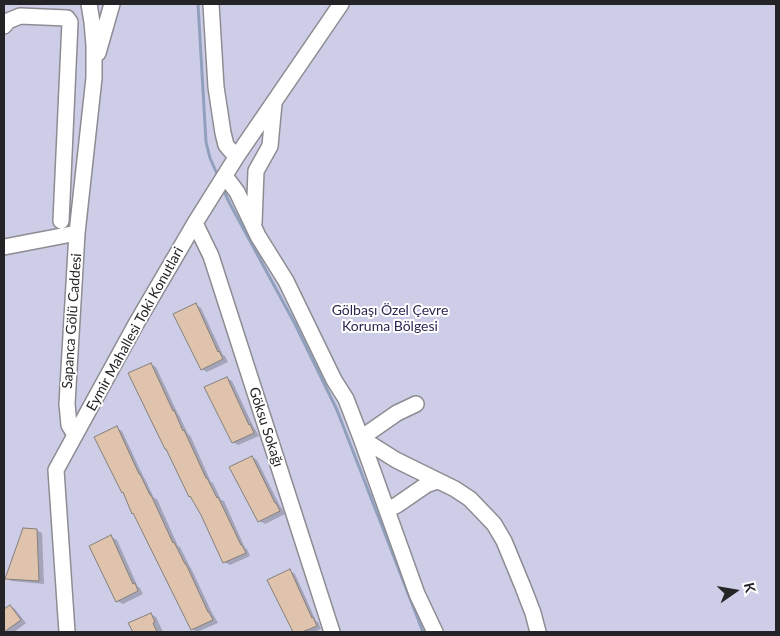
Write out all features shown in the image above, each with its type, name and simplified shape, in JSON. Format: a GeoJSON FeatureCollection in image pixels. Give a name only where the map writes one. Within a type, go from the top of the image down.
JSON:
{"type":"FeatureCollection","features":[{"type":"Feature","properties":{"kind":"street","name":"Sapanca Gölü Caddesi"},"geometry":{"type":"LineString","coordinates":[[76,435],[69,425],[67,404],[77,234],[94,66],[92,22],[88,4]]}},
{"type":"Feature","properties":{"kind":"street"},"geometry":{"type":"LineString","coordinates":[[94,66],[112,4]]}},
{"type":"Feature","properties":{"kind":"street"},"geometry":{"type":"LineString","coordinates":[[211,4],[216,87],[223,133],[226,145],[238,156]]}},
{"type":"Feature","properties":{"kind":"street","name":"Eymir Mahallesi Toki Konutlari"},"geometry":{"type":"LineString","coordinates":[[76,435],[136,324],[195,223],[274,101],[341,4]]}},
{"type":"Feature","properties":{"kind":"street"},"geometry":{"type":"LineString","coordinates":[[4,26],[8,21],[20,16],[64,18],[70,20],[61,221]]}},
{"type":"Feature","properties":{"kind":"street"},"geometry":{"type":"LineString","coordinates":[[254,228],[256,171],[270,146],[274,101]]}},
{"type":"Feature","properties":{"kind":"street"},"geometry":{"type":"LineString","coordinates":[[65,125],[89,127]]}},
{"type":"Feature","properties":{"kind":"street"},"geometry":{"type":"LineString","coordinates":[[225,176],[237,192],[258,236],[286,281],[334,380],[346,399],[417,594],[435,632]]}},
{"type":"Feature","properties":{"kind":"street","name":"Göksu Sokağı"},"geometry":{"type":"LineString","coordinates":[[195,223],[211,256],[332,632]]}},
{"type":"Feature","properties":{"kind":"street"},"geometry":{"type":"LineString","coordinates":[[4,247],[77,234]]}},
{"type":"Feature","properties":{"kind":"street"},"geometry":{"type":"LineString","coordinates":[[361,438],[416,404]]}},
{"type":"Feature","properties":{"kind":"street"},"geometry":{"type":"LineString","coordinates":[[67,632],[56,470],[76,435]]}},
{"type":"Feature","properties":{"kind":"street"},"geometry":{"type":"LineString","coordinates":[[361,438],[396,460],[470,499],[494,524],[504,541],[523,587],[538,632]]}},
{"type":"Feature","properties":{"kind":"street"},"geometry":{"type":"LineString","coordinates":[[387,510],[426,485],[436,481]]}},
{"type":"Feature","properties":{"kind":"green space","name":"Gölbaşı Özel Çevre Koruma Bölgesi"},"geometry":{"type":"Polygon","coordinates":[[[4,4],[776,4],[776,632],[4,632],[4,4]]]}},
{"type":"Feature","properties":{"kind":"building"},"geometry":{"type":"Polygon","coordinates":[[[196,303],[223,359],[201,370],[173,314],[196,303]]]}},
{"type":"Feature","properties":{"kind":"building"},"geometry":{"type":"Polygon","coordinates":[[[151,363],[206,478],[218,497],[246,553],[223,563],[201,515],[189,497],[128,373],[151,363]]]}},
{"type":"Feature","properties":{"kind":"building"},"geometry":{"type":"Polygon","coordinates":[[[227,377],[254,433],[232,443],[204,387],[227,377]]]}},
{"type":"Feature","properties":{"kind":"building"},"geometry":{"type":"Polygon","coordinates":[[[117,426],[173,543],[186,564],[213,620],[191,630],[94,437],[117,426]]]}},
{"type":"Feature","properties":{"kind":"building"},"geometry":{"type":"Polygon","coordinates":[[[252,456],[280,511],[258,522],[229,467],[252,456]]]}},
{"type":"Feature","properties":{"kind":"building"},"geometry":{"type":"Polygon","coordinates":[[[23,528],[37,529],[39,581],[5,579],[23,528]]]}},
{"type":"Feature","properties":{"kind":"building"},"geometry":{"type":"Polygon","coordinates":[[[111,535],[138,591],[116,602],[89,546],[111,535]]]}},
{"type":"Feature","properties":{"kind":"building"},"geometry":{"type":"Polygon","coordinates":[[[290,569],[317,626],[302,632],[293,632],[267,580],[290,569]]]}},
{"type":"Feature","properties":{"kind":"building"},"geometry":{"type":"Polygon","coordinates":[[[10,605],[21,620],[4,632],[4,609],[10,605]]]}},
{"type":"Feature","properties":{"kind":"building"},"geometry":{"type":"Polygon","coordinates":[[[151,613],[157,632],[133,632],[128,623],[151,613]]]}},
{"type":"Feature","properties":{"kind":"waterway"},"geometry":{"type":"LineString","coordinates":[[198,4],[206,142],[210,158],[218,176]]}},
{"type":"Feature","properties":{"kind":"waterway"},"geometry":{"type":"LineString","coordinates":[[223,189],[295,324],[337,410],[423,632]]}}]}
